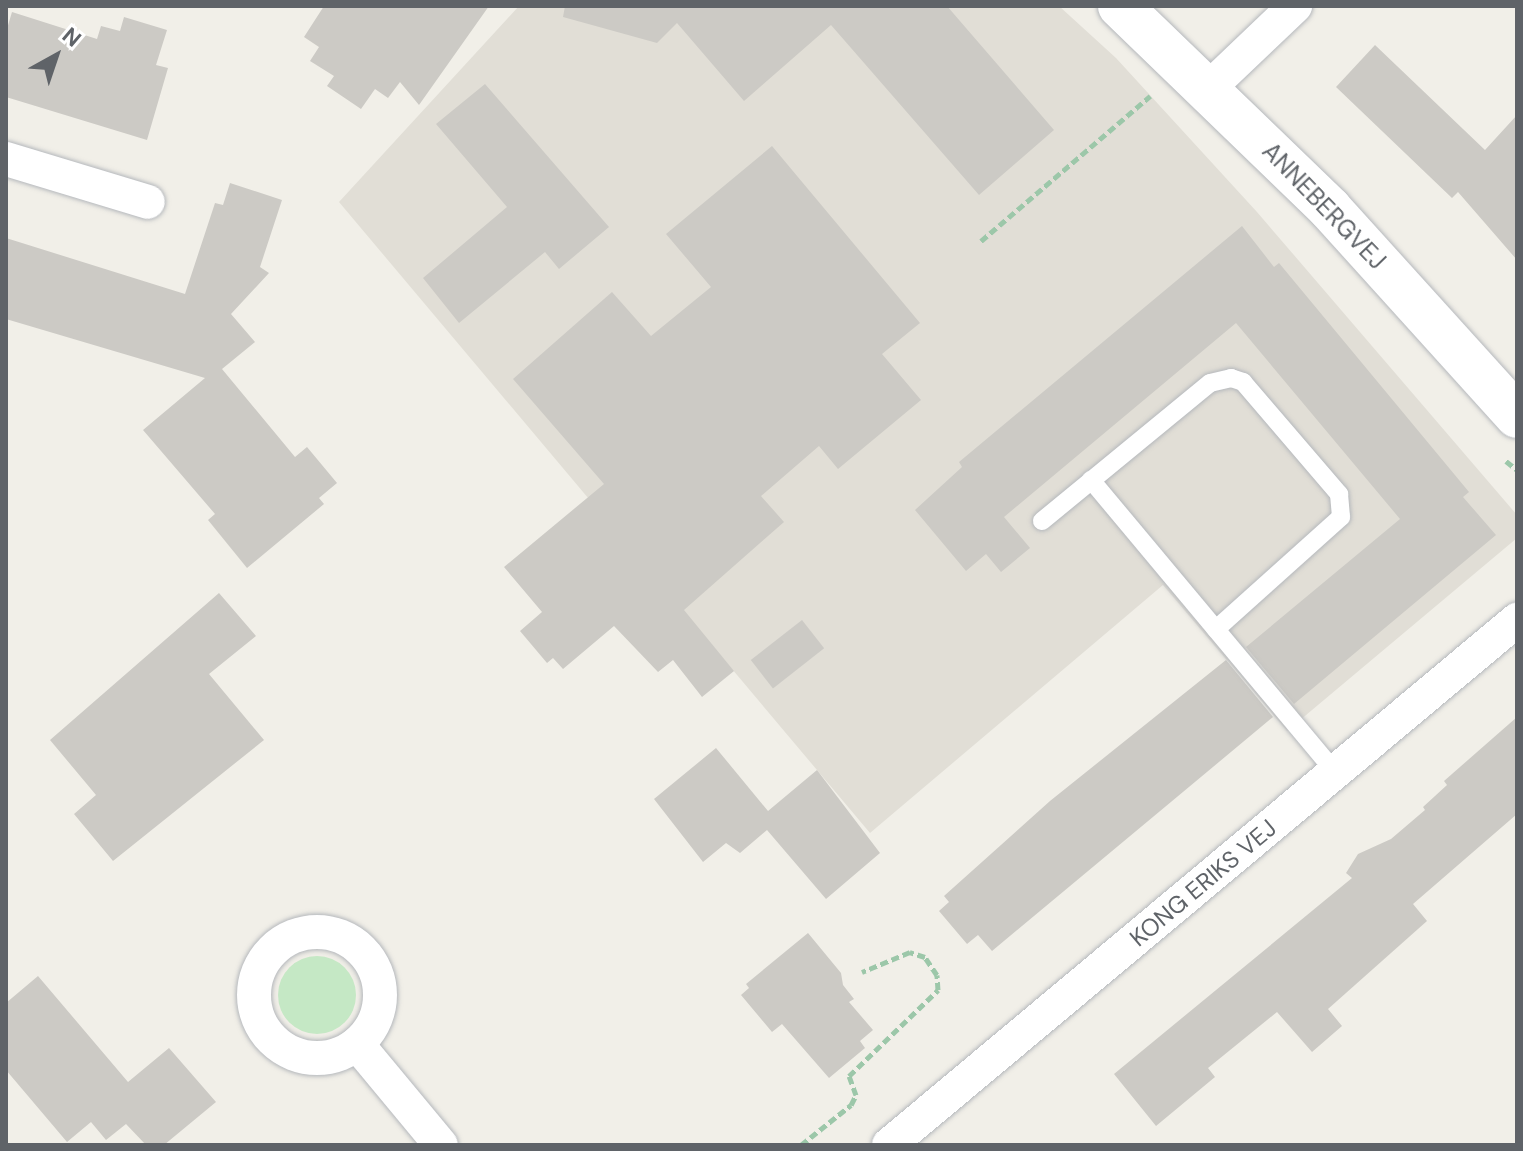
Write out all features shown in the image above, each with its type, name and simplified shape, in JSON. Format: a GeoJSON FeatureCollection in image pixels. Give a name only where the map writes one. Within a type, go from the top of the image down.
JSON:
{"type":"FeatureCollection","features":[{"type":"Feature","properties":{"kind":"street","name":"ANNEBERGVEJ"},"geometry":{"type":"LineString","coordinates":[[1120,6],[1330,209],[1517,416]]}},
{"type":"Feature","properties":{"kind":"street"},"geometry":{"type":"LineString","coordinates":[[1195,76],[1295,6]]}},
{"type":"Feature","properties":{"kind":"street"},"geometry":{"type":"LineString","coordinates":[[6,159],[148,202]]}},
{"type":"Feature","properties":{"kind":"street","name":"KONG ERIKS VEJ"},"geometry":{"type":"LineString","coordinates":[[889,1145],[1517,620]]}},
{"type":"Feature","properties":{"kind":"street"},"geometry":{"type":"LineString","coordinates":[[357,1044],[441,1145]]}},
{"type":"Feature","properties":{"kind":"lane"},"geometry":{"type":"LineString","coordinates":[[1042,521],[1210,383],[1231,378],[1243,382],[1339,494],[1341,517],[1216,629]]}},
{"type":"Feature","properties":{"kind":"lane"},"geometry":{"type":"LineString","coordinates":[[1091,480],[1335,772]]}},
{"type":"Feature","properties":{"kind":"path"},"geometry":{"type":"LineString","coordinates":[[981,241],[1146,100],[1195,76]]}},
{"type":"Feature","properties":{"kind":"path"},"geometry":{"type":"LineString","coordinates":[[801,1145],[851,1105],[856,1095],[849,1076],[938,990],[937,975],[925,957],[910,952],[862,972]]}},
{"type":"Feature","properties":{"kind":"shaded area"},"geometry":{"type":"Polygon","coordinates":[[[519,6],[1059,6],[1116,58],[1257,212],[1517,515],[1517,538],[1287,731],[1163,585],[870,833],[339,202],[519,6]]]}},
{"type":"Feature","properties":{"kind":"green space"},"geometry":{"type":"Polygon","coordinates":[[[309,956],[325,956],[339,962],[350,973],[356,995],[350,1017],[339,1028],[325,1034],[309,1034],[295,1028],[284,1017],[278,1003],[278,987],[284,973],[295,962],[309,956]]]}},
{"type":"Feature","properties":{"kind":"building"},"geometry":{"type":"Polygon","coordinates":[[[324,6],[489,6],[419,105],[400,82],[388,98],[375,89],[361,109],[327,86],[334,76],[310,61],[319,47],[304,37],[324,6]]]}},
{"type":"Feature","properties":{"kind":"building"},"geometry":{"type":"Polygon","coordinates":[[[565,6],[947,6],[1054,130],[979,195],[831,25],[744,101],[677,23],[657,43],[563,17],[565,6]]]}},
{"type":"Feature","properties":{"kind":"building"},"geometry":{"type":"Polygon","coordinates":[[[12,12],[97,39],[101,26],[120,31],[124,17],[167,30],[156,65],[168,68],[147,140],[6,97],[6,32],[12,12]]]}},
{"type":"Feature","properties":{"kind":"building"},"geometry":{"type":"Polygon","coordinates":[[[1375,45],[1485,150],[1517,115],[1517,260],[1458,192],[1452,198],[1336,87],[1375,45]]]}},
{"type":"Feature","properties":{"kind":"building"},"geometry":{"type":"Polygon","coordinates":[[[485,84],[609,227],[559,269],[545,252],[459,323],[423,278],[507,207],[436,124],[485,84]]]}},
{"type":"Feature","properties":{"kind":"building"},"geometry":{"type":"Polygon","coordinates":[[[772,146],[920,323],[882,354],[921,400],[838,469],[819,446],[761,496],[784,522],[684,610],[734,671],[702,697],[673,660],[658,672],[614,626],[563,669],[553,658],[547,663],[520,631],[542,612],[504,567],[604,484],[513,379],[612,292],[651,336],[711,287],[666,234],[772,146]]]}},
{"type":"Feature","properties":{"kind":"building"},"geometry":{"type":"Polygon","coordinates":[[[230,183],[282,200],[260,267],[269,273],[231,314],[255,342],[222,369],[295,457],[307,447],[337,483],[319,498],[324,504],[247,568],[208,520],[215,514],[143,430],[205,378],[6,319],[6,238],[185,294],[215,203],[223,205],[230,183]]]}},
{"type":"Feature","properties":{"kind":"building"},"geometry":{"type":"Polygon","coordinates":[[[1242,226],[1274,267],[1279,263],[1469,492],[1463,497],[1496,535],[1294,704],[1246,647],[1400,519],[1236,323],[1004,517],[1030,548],[1001,572],[986,554],[966,571],[915,510],[962,467],[959,462],[1242,226]]]}},
{"type":"Feature","properties":{"kind":"building"},"geometry":{"type":"Polygon","coordinates":[[[219,593],[256,636],[209,674],[264,740],[113,861],[74,814],[96,795],[50,740],[219,593]]]}},
{"type":"Feature","properties":{"kind":"building"},"geometry":{"type":"Polygon","coordinates":[[[802,620],[824,648],[773,688],[751,660],[802,620]]]}},
{"type":"Feature","properties":{"kind":"building"},"geometry":{"type":"Polygon","coordinates":[[[1226,660],[1273,717],[992,951],[978,935],[967,944],[939,911],[949,902],[944,896],[1050,801],[1226,660]]]}},
{"type":"Feature","properties":{"kind":"building"},"geometry":{"type":"Polygon","coordinates":[[[1517,717],[1517,814],[1413,904],[1427,921],[1328,1009],[1342,1026],[1312,1052],[1277,1012],[1208,1068],[1215,1077],[1156,1126],[1114,1074],[1352,878],[1346,873],[1358,854],[1391,839],[1425,810],[1423,807],[1447,785],[1444,781],[1517,717]]]}},
{"type":"Feature","properties":{"kind":"building"},"geometry":{"type":"Polygon","coordinates":[[[716,748],[768,811],[817,770],[880,853],[826,899],[767,830],[740,853],[726,843],[703,862],[654,799],[716,748]]]}},
{"type":"Feature","properties":{"kind":"building"},"geometry":{"type":"Polygon","coordinates":[[[808,933],[841,973],[843,985],[854,999],[849,1002],[873,1030],[860,1041],[865,1048],[829,1078],[782,1024],[772,1032],[741,995],[749,988],[746,984],[808,933]]]}},
{"type":"Feature","properties":{"kind":"building"},"geometry":{"type":"Polygon","coordinates":[[[38,976],[128,1082],[169,1048],[216,1102],[164,1145],[146,1145],[126,1124],[106,1140],[91,1122],[67,1142],[6,1070],[6,1003],[38,976]]]}}]}
